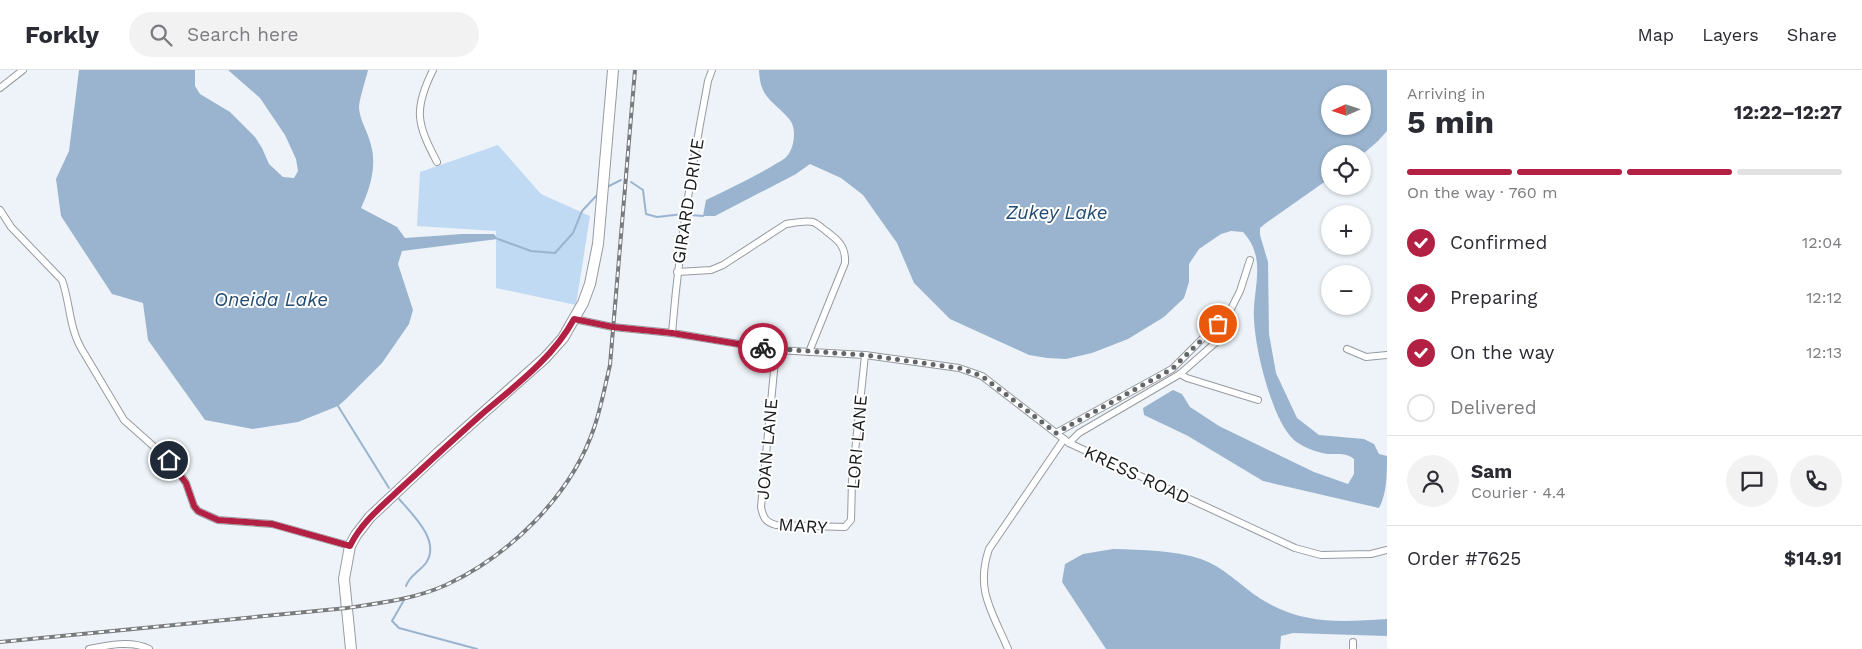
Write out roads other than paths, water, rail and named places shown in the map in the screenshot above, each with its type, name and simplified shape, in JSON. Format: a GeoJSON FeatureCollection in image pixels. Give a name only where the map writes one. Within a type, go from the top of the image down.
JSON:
{"type":"FeatureCollection","features":[{"type":"Feature","properties":{"kind":"main road"},"geometry":{"type":"LineString","coordinates":[[351,649],[344,579],[350,546],[363,525],[438,453],[545,358],[563,338],[583,303],[590,284],[598,244],[613,70]]}},
{"type":"Feature","properties":{"kind":"street"},"geometry":{"type":"LineString","coordinates":[[0,88],[23,70]]}},
{"type":"Feature","properties":{"kind":"street"},"geometry":{"type":"LineString","coordinates":[[433,70],[422,93],[419,117],[422,131],[437,162]]}},
{"type":"Feature","properties":{"kind":"street","name":"GIRARD DRIVE"},"geometry":{"type":"LineString","coordinates":[[672,333],[677,272],[694,155],[708,81],[712,70]]}},
{"type":"Feature","properties":{"kind":"street"},"geometry":{"type":"LineString","coordinates":[[0,210],[11,227],[62,280],[66,290],[75,337],[81,348],[124,420],[178,470],[198,511],[218,520],[272,524],[350,546]]}},
{"type":"Feature","properties":{"kind":"street"},"geometry":{"type":"LineString","coordinates":[[677,272],[711,270],[723,266],[786,224],[814,222],[839,240],[843,246],[845,263],[809,352]]}},
{"type":"Feature","properties":{"kind":"street"},"geometry":{"type":"LineString","coordinates":[[1056,433],[1172,369],[1230,311],[1240,291],[1250,260]]}},
{"type":"Feature","properties":{"kind":"street","name":"KRESS ROAD"},"geometry":{"type":"LineString","coordinates":[[574,319],[613,327],[672,333],[776,350],[865,355],[951,366],[982,376],[1067,441],[1295,548],[1320,555],[1371,554],[1387,550]]}},
{"type":"Feature","properties":{"kind":"street"},"geometry":{"type":"LineString","coordinates":[[1008,649],[984,590],[983,572],[989,549],[1067,441],[1180,374],[1223,336]]}},
{"type":"Feature","properties":{"kind":"street"},"geometry":{"type":"LineString","coordinates":[[1347,349],[1366,357],[1387,356]]}},
{"type":"Feature","properties":{"kind":"street","name":"JOAN LANE"},"geometry":{"type":"LineString","coordinates":[[764,518],[761,507],[776,350]]}},
{"type":"Feature","properties":{"kind":"street","name":"LORI LANE"},"geometry":{"type":"LineString","coordinates":[[845,527],[851,520],[852,481],[865,355]]}},
{"type":"Feature","properties":{"kind":"street"},"geometry":{"type":"LineString","coordinates":[[1180,374],[1187,378],[1258,400]]}},
{"type":"Feature","properties":{"kind":"street","name":"MARY"},"geometry":{"type":"LineString","coordinates":[[764,518],[770,524],[776,525],[845,527]]}},
{"type":"Feature","properties":{"kind":"street"},"geometry":{"type":"LineString","coordinates":[[89,649],[128,644],[140,645],[149,649]]}},
{"type":"Feature","properties":{"kind":"water","name":"Oneida Lake"},"geometry":{"type":"Polygon","coordinates":[[[79,70],[195,70],[195,86],[200,94],[230,112],[255,137],[269,164],[283,177],[294,178],[298,171],[296,159],[285,135],[260,98],[228,70],[368,70],[359,108],[373,153],[373,169],[370,185],[361,208],[397,227],[405,238],[494,234],[498,239],[402,251],[398,264],[413,310],[409,324],[382,363],[338,406],[298,422],[253,429],[205,420],[148,340],[143,303],[112,294],[61,216],[56,179],[69,151],[79,70]]]}},
{"type":"Feature","properties":{"kind":"water","name":"Zukey Lake"},"geometry":{"type":"Polygon","coordinates":[[[759,70],[1387,70],[1387,131],[1371,147],[1371,145],[1321,145],[1321,184],[1260,228],[1260,235],[1268,262],[1269,334],[1276,373],[1297,418],[1319,435],[1364,439],[1374,444],[1379,454],[1387,456],[1385,490],[1379,508],[1263,481],[1188,436],[1144,415],[1143,408],[1173,390],[1182,394],[1190,407],[1219,426],[1314,472],[1348,484],[1354,474],[1354,459],[1342,454],[1326,454],[1307,448],[1294,440],[1279,417],[1266,383],[1255,332],[1254,308],[1257,263],[1251,242],[1243,232],[1231,231],[1221,234],[1199,249],[1189,264],[1189,282],[1184,298],[1164,317],[1128,339],[1092,353],[1066,359],[1029,355],[950,319],[914,283],[897,243],[863,195],[841,178],[810,164],[796,174],[715,216],[703,216],[706,200],[781,161],[791,149],[794,139],[792,124],[769,99],[762,88],[759,70]]]}},
{"type":"Feature","properties":{"kind":"water"},"geometry":{"type":"Polygon","coordinates":[[[1113,549],[1169,552],[1201,559],[1225,572],[1261,599],[1292,614],[1307,618],[1338,621],[1387,619],[1387,636],[1293,633],[1281,636],[1280,649],[1106,649],[1062,582],[1065,564],[1083,554],[1113,549]]]}},
{"type":"Feature","properties":{"kind":"waterway"},"geometry":{"type":"LineString","coordinates":[[609,186],[621,180]]}},
{"type":"Feature","properties":{"kind":"waterway"},"geometry":{"type":"LineString","coordinates":[[631,182],[643,190],[646,214],[657,217],[683,214]]}},
{"type":"Feature","properties":{"kind":"waterway"},"geometry":{"type":"LineString","coordinates":[[498,239],[531,251],[555,253],[573,233],[582,211],[597,195]]}},
{"type":"Feature","properties":{"kind":"waterway"},"geometry":{"type":"LineString","coordinates":[[691,215],[703,216]]}},
{"type":"Feature","properties":{"kind":"waterway"},"geometry":{"type":"LineString","coordinates":[[338,406],[389,488]]}},
{"type":"Feature","properties":{"kind":"waterway"},"geometry":{"type":"LineString","coordinates":[[399,499],[418,520],[428,537],[430,546],[430,555],[426,563],[410,579],[406,586]]}},
{"type":"Feature","properties":{"kind":"waterway"},"geometry":{"type":"LineString","coordinates":[[404,600],[392,621],[399,628],[477,649]]}},
{"type":"Feature","properties":{"kind":"railway"},"geometry":{"type":"LineString","coordinates":[[0,642],[347,608],[397,600],[422,594],[446,585],[470,572],[515,540],[554,500],[570,477],[584,453],[601,405],[610,365],[635,70]]}}]}
